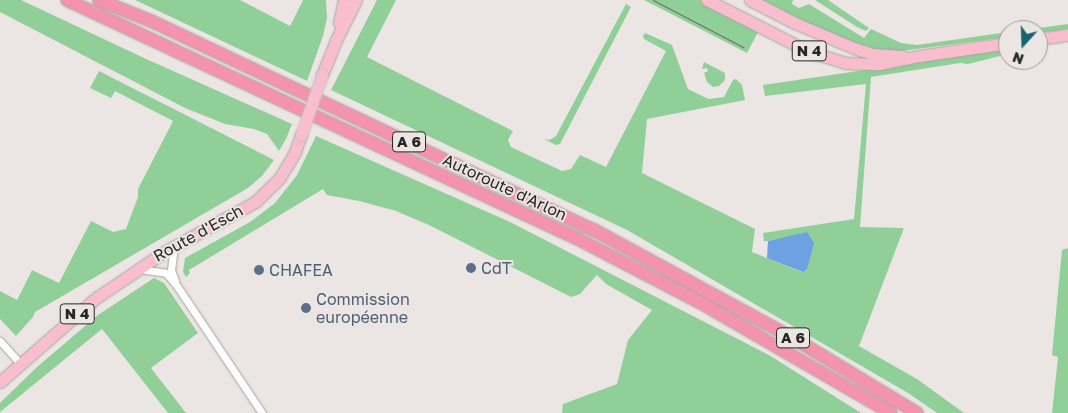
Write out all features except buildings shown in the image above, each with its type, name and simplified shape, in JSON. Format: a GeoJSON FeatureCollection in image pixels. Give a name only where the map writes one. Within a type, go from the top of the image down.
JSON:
{"type":"FeatureCollection","features":[{"type":"Feature","properties":{"kind":"highway","name":"Autoroute d'Arlon"},"geometry":{"type":"LineString","coordinates":[[67,0],[586,243],[721,313],[891,413]]}},
{"type":"Feature","properties":{"kind":"highway","name":"Autoroute d'Arlon"},"geometry":{"type":"LineString","coordinates":[[99,0],[151,21],[594,230],[793,338],[917,413]]}},
{"type":"Feature","properties":{"kind":"highway"},"geometry":{"type":"LineString","coordinates":[[114,0],[151,21]]}},
{"type":"Feature","properties":{"kind":"main road","name":"Route d'Esch"},"geometry":{"type":"LineString","coordinates":[[336,40],[344,0]]}},
{"type":"Feature","properties":{"kind":"main road","name":"Route d'Esch"},"geometry":{"type":"LineString","coordinates":[[0,382],[96,298],[137,269],[174,246],[254,202],[269,190],[287,166],[301,136],[336,40],[356,0]]}},
{"type":"Feature","properties":{"kind":"main road","name":"N 4"},"geometry":{"type":"LineString","coordinates":[[707,0],[810,52],[845,63],[878,64],[919,56],[998,45]]}},
{"type":"Feature","properties":{"kind":"main road","name":"N 4"},"geometry":{"type":"LineString","coordinates":[[750,0],[824,36],[854,48],[873,54],[919,56]]}},
{"type":"Feature","properties":{"kind":"main road"},"geometry":{"type":"LineString","coordinates":[[1048,38],[1068,35]]}},
{"type":"Feature","properties":{"kind":"street"},"geometry":{"type":"LineString","coordinates":[[174,246],[171,270],[177,286]]}},
{"type":"Feature","properties":{"kind":"street"},"geometry":{"type":"LineString","coordinates":[[137,269],[158,270],[166,273],[177,286],[262,413]]}},
{"type":"Feature","properties":{"kind":"street"},"geometry":{"type":"LineString","coordinates":[[0,341],[20,363]]}},
{"type":"Feature","properties":{"kind":"green space"},"geometry":{"type":"Polygon","coordinates":[[[0,0],[21,0],[144,58],[292,124],[286,139],[279,151],[267,134],[254,129],[225,124],[185,108],[0,12],[0,0]]]}},
{"type":"Feature","properties":{"kind":"green space"},"geometry":{"type":"Polygon","coordinates":[[[135,0],[240,0],[290,26],[303,0],[326,0],[327,18],[323,36],[307,81],[135,0]]]}},
{"type":"Feature","properties":{"kind":"green space"},"geometry":{"type":"Polygon","coordinates":[[[377,0],[396,0],[367,57],[513,131],[508,140],[511,147],[562,171],[571,169],[580,155],[606,167],[666,51],[644,39],[645,33],[672,45],[688,89],[709,99],[724,97],[733,80],[736,79],[742,85],[745,100],[647,119],[642,173],[755,229],[752,252],[802,272],[807,233],[764,241],[763,233],[854,219],[866,84],[765,96],[763,85],[998,50],[998,56],[968,64],[960,63],[871,77],[860,227],[904,228],[859,346],[917,379],[964,413],[937,413],[908,393],[627,230],[331,90],[377,0]]]}},
{"type":"Feature","properties":{"kind":"green space"},"geometry":{"type":"Polygon","coordinates":[[[644,0],[700,0],[759,30],[747,53],[644,0]]]}},
{"type":"Feature","properties":{"kind":"green space"},"geometry":{"type":"Polygon","coordinates":[[[763,0],[793,0],[792,4],[799,8],[809,4],[864,38],[871,29],[901,43],[917,45],[998,33],[998,38],[886,53],[834,37],[763,0]]]}},
{"type":"Feature","properties":{"kind":"green space"},"geometry":{"type":"Polygon","coordinates":[[[815,0],[828,0],[869,28],[866,31],[857,27],[815,0]]]}},
{"type":"Feature","properties":{"kind":"green space"},"geometry":{"type":"Polygon","coordinates":[[[626,4],[631,7],[560,144],[556,145],[544,139],[550,140],[556,136],[626,4]]]}},
{"type":"Feature","properties":{"kind":"green space"},"geometry":{"type":"Polygon","coordinates":[[[1068,24],[1068,29],[1048,32],[1048,27],[1068,24]]]}},
{"type":"Feature","properties":{"kind":"green space"},"geometry":{"type":"Polygon","coordinates":[[[704,62],[725,73],[725,80],[719,86],[713,87],[707,82],[704,73],[708,71],[707,68],[702,69],[704,62]]]}},
{"type":"Feature","properties":{"kind":"green space"},"geometry":{"type":"Polygon","coordinates":[[[99,71],[274,160],[262,176],[248,188],[35,312],[33,317],[16,336],[0,319],[0,291],[17,300],[32,270],[59,283],[91,221],[113,232],[126,229],[138,197],[138,189],[173,121],[115,91],[111,98],[90,88],[99,71]]]}},
{"type":"Feature","properties":{"kind":"green space"},"geometry":{"type":"Polygon","coordinates":[[[316,136],[512,223],[769,355],[861,413],[562,413],[563,404],[617,384],[628,340],[652,310],[606,284],[597,275],[580,294],[571,297],[429,225],[396,211],[327,195],[323,189],[189,270],[190,273],[186,277],[183,272],[185,258],[250,222],[275,203],[297,175],[316,136]]]}},
{"type":"Feature","properties":{"kind":"green space"},"geometry":{"type":"Polygon","coordinates":[[[1068,248],[1068,413],[1052,413],[1058,357],[1052,355],[1062,250],[1068,248]]]}},
{"type":"Feature","properties":{"kind":"green space"},"geometry":{"type":"Polygon","coordinates":[[[154,278],[164,283],[198,333],[151,368],[186,413],[168,413],[102,329],[0,412],[0,403],[37,367],[98,315],[154,278]]]}},
{"type":"Feature","properties":{"kind":"water"},"geometry":{"type":"Polygon","coordinates":[[[807,232],[814,243],[807,269],[803,272],[767,258],[768,241],[807,232]]]}},
{"type":"Feature","properties":{"kind":"tram line"},"geometry":{"type":"LineString","coordinates":[[653,0],[743,47]]}},
{"type":"Feature","properties":{"kind":"place","name":"CdT"},"geometry":{"type":"Point","coordinates":[471,268]}},
{"type":"Feature","properties":{"kind":"place","name":"CHAFEA"},"geometry":{"type":"Point","coordinates":[259,270]}},
{"type":"Feature","properties":{"kind":"place","name":"Commission européenne"},"geometry":{"type":"Point","coordinates":[306,308]}}]}
